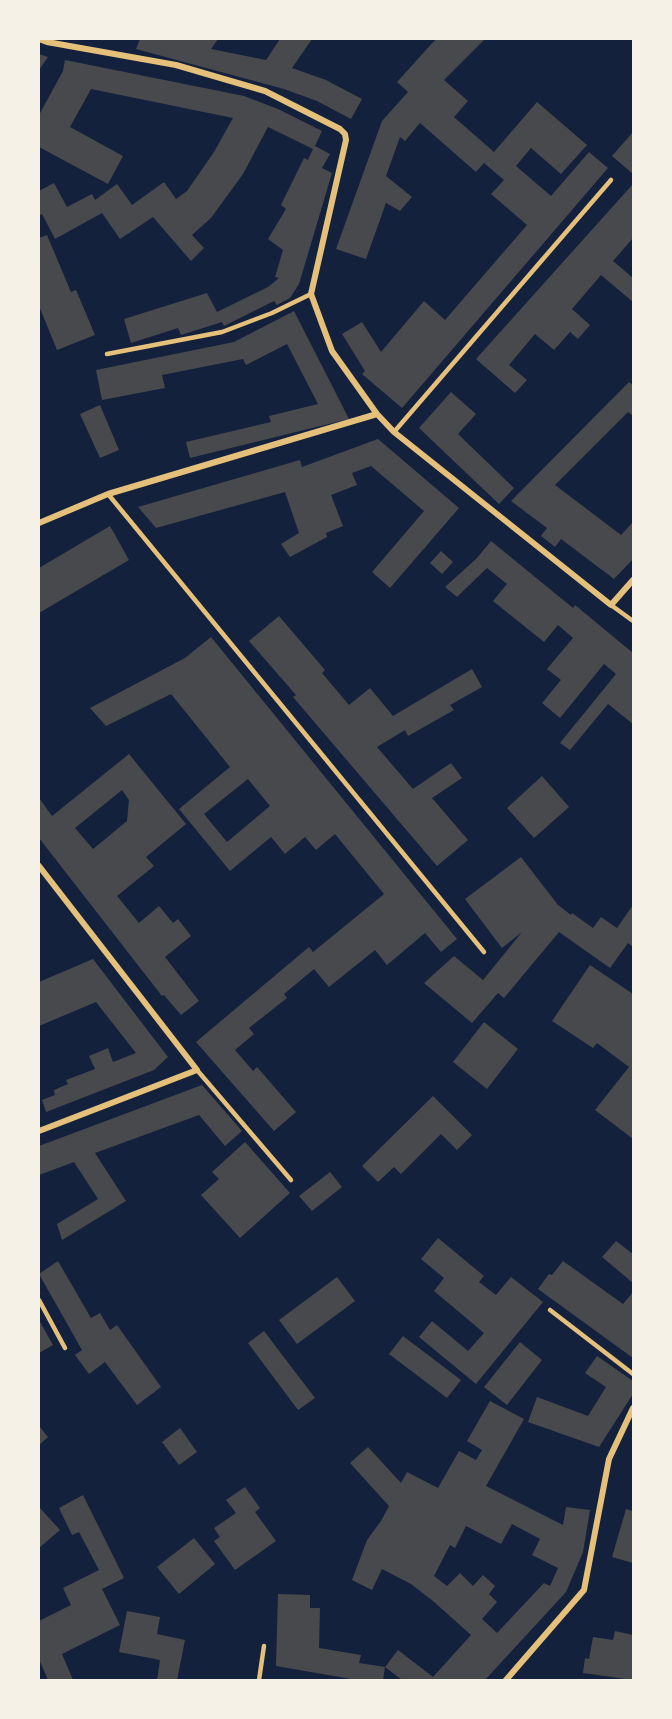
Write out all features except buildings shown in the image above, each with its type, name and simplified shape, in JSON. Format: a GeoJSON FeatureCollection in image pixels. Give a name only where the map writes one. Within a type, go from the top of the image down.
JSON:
{"type":"FeatureCollection","features":[{"type":"Feature","properties":{"kind":"street"},"geometry":{"type":"LineString","coordinates":[[39,39],[176,65],[265,91],[340,129],[345,134],[346,140],[311,294],[332,351],[377,414],[394,432],[611,605],[633,580]]}},
{"type":"Feature","properties":{"kind":"street"},"geometry":{"type":"LineString","coordinates":[[39,524],[108,494],[377,414]]}},
{"type":"Feature","properties":{"kind":"street"},"geometry":{"type":"LineString","coordinates":[[39,866],[197,1070],[39,1131]]}},
{"type":"Feature","properties":{"kind":"street"},"geometry":{"type":"LineString","coordinates":[[506,1680],[584,1590],[609,1459],[633,1408]]}},
{"type":"Feature","properties":{"kind":"lane"},"geometry":{"type":"LineString","coordinates":[[394,432],[611,180]]}},
{"type":"Feature","properties":{"kind":"lane"},"geometry":{"type":"LineString","coordinates":[[107,354],[222,332],[272,313],[311,294]]}},
{"type":"Feature","properties":{"kind":"lane"},"geometry":{"type":"LineString","coordinates":[[108,494],[484,952]]}},
{"type":"Feature","properties":{"kind":"lane"},"geometry":{"type":"LineString","coordinates":[[611,605],[633,621]]}},
{"type":"Feature","properties":{"kind":"lane"},"geometry":{"type":"LineString","coordinates":[[197,1070],[291,1180]]}},
{"type":"Feature","properties":{"kind":"lane"},"geometry":{"type":"LineString","coordinates":[[39,1300],[64,1348]]}},
{"type":"Feature","properties":{"kind":"lane"},"geometry":{"type":"LineString","coordinates":[[550,1310],[633,1374]]}},
{"type":"Feature","properties":{"kind":"lane"},"geometry":{"type":"LineString","coordinates":[[259,1680],[264,1646]]}}]}
